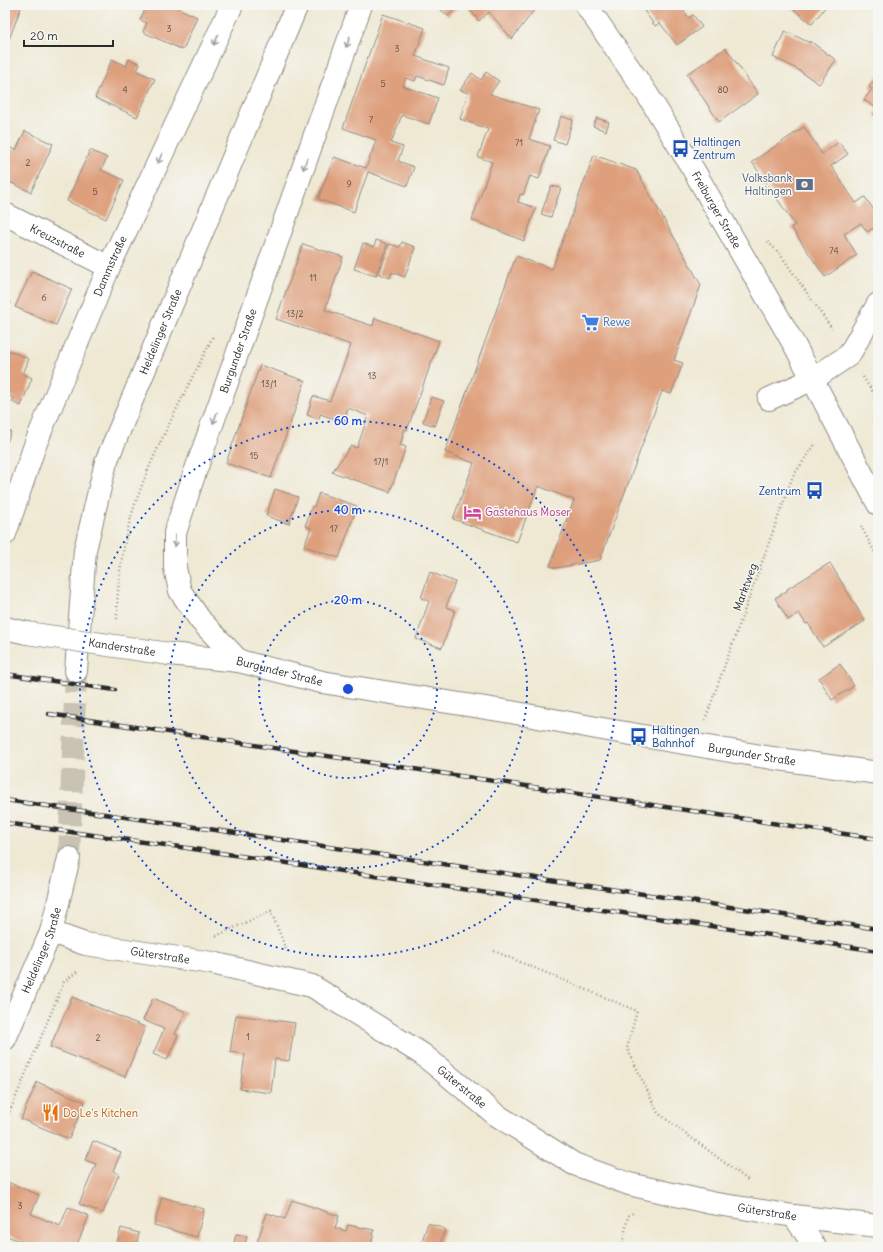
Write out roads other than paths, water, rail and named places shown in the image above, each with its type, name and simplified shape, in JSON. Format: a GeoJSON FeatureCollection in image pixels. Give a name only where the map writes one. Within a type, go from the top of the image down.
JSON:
{"type":"FeatureCollection","features":[{"type":"Feature","properties":{"kind":"street","name":"Dammstraße"},"geometry":{"type":"LineString","coordinates":[[5,534],[35,445],[109,267],[232,5]]}},
{"type":"Feature","properties":{"kind":"street","name":"Heldelinger Straße"},"geometry":{"type":"LineString","coordinates":[[76,671],[85,550],[106,462],[297,5]]}},
{"type":"Feature","properties":{"kind":"street","name":"Burgunder Straße"},"geometry":{"type":"LineString","coordinates":[[361,5],[193,478],[175,533],[175,568],[180,591],[201,620],[239,660],[322,682],[511,712],[696,746],[878,773]]}},
{"type":"Feature","properties":{"kind":"street","name":"Freiburger Straße"},"geometry":{"type":"LineString","coordinates":[[586,5],[652,101],[813,379],[878,504]]}},
{"type":"Feature","properties":{"kind":"street","name":"Kreuzstraße"},"geometry":{"type":"LineString","coordinates":[[5,214],[109,267]]}},
{"type":"Feature","properties":{"kind":"street"},"geometry":{"type":"LineString","coordinates":[[770,399],[813,379],[849,355],[878,304]]}},
{"type":"Feature","properties":{"kind":"street","name":"Kanderstraße"},"geometry":{"type":"LineString","coordinates":[[5,628],[27,633],[169,654],[239,660]]}},
{"type":"Feature","properties":{"kind":"street","name":"Heldelinger Straße"},"geometry":{"type":"LineString","coordinates":[[5,1040],[51,932],[70,858]]}},
{"type":"Feature","properties":{"kind":"street","name":"Güterstraße"},"geometry":{"type":"LineString","coordinates":[[51,932],[85,944],[212,963],[312,986],[422,1054],[495,1114],[574,1164],[629,1184],[712,1203],[794,1216],[878,1226]]}},
{"type":"Feature","properties":{"kind":"street"},"geometry":{"type":"LineString","coordinates":[[794,1216],[815,1247]]}},
{"type":"Feature","properties":{"kind":"tunnel"},"geometry":{"type":"LineString","coordinates":[[69,858],[76,671]]}},
{"type":"Feature","properties":{"kind":"railway"},"geometry":{"type":"LineString","coordinates":[[5,674],[115,690]]}},
{"type":"Feature","properties":{"kind":"railway"},"geometry":{"type":"LineString","coordinates":[[49,714],[878,839]]}},
{"type":"Feature","properties":{"kind":"railway"},"geometry":{"type":"LineString","coordinates":[[5,800],[878,929]]}},
{"type":"Feature","properties":{"kind":"railway"},"geometry":{"type":"LineString","coordinates":[[5,823],[180,847],[878,951]]}},
{"type":"Feature","properties":{"kind":"place","name":"Haltingen Zentrum"},"geometry":{"type":"Point","coordinates":[680,148]}},
{"type":"Feature","properties":{"kind":"place","name":"Volksbank Haltingen"},"geometry":{"type":"Point","coordinates":[805,184]}},
{"type":"Feature","properties":{"kind":"place","name":"Rewe"},"geometry":{"type":"Point","coordinates":[590,322]}},
{"type":"Feature","properties":{"kind":"place","name":"Zentrum"},"geometry":{"type":"Point","coordinates":[814,491]}},
{"type":"Feature","properties":{"kind":"place","name":"Gästehaus Moser"},"geometry":{"type":"Point","coordinates":[472,512]}},
{"type":"Feature","properties":{"kind":"place","name":"Haltingen Bahnhof"},"geometry":{"type":"Point","coordinates":[639,736]}},
{"type":"Feature","properties":{"kind":"place","name":"Do Le's Kitchen"},"geometry":{"type":"Point","coordinates":[50,1113]}}]}
